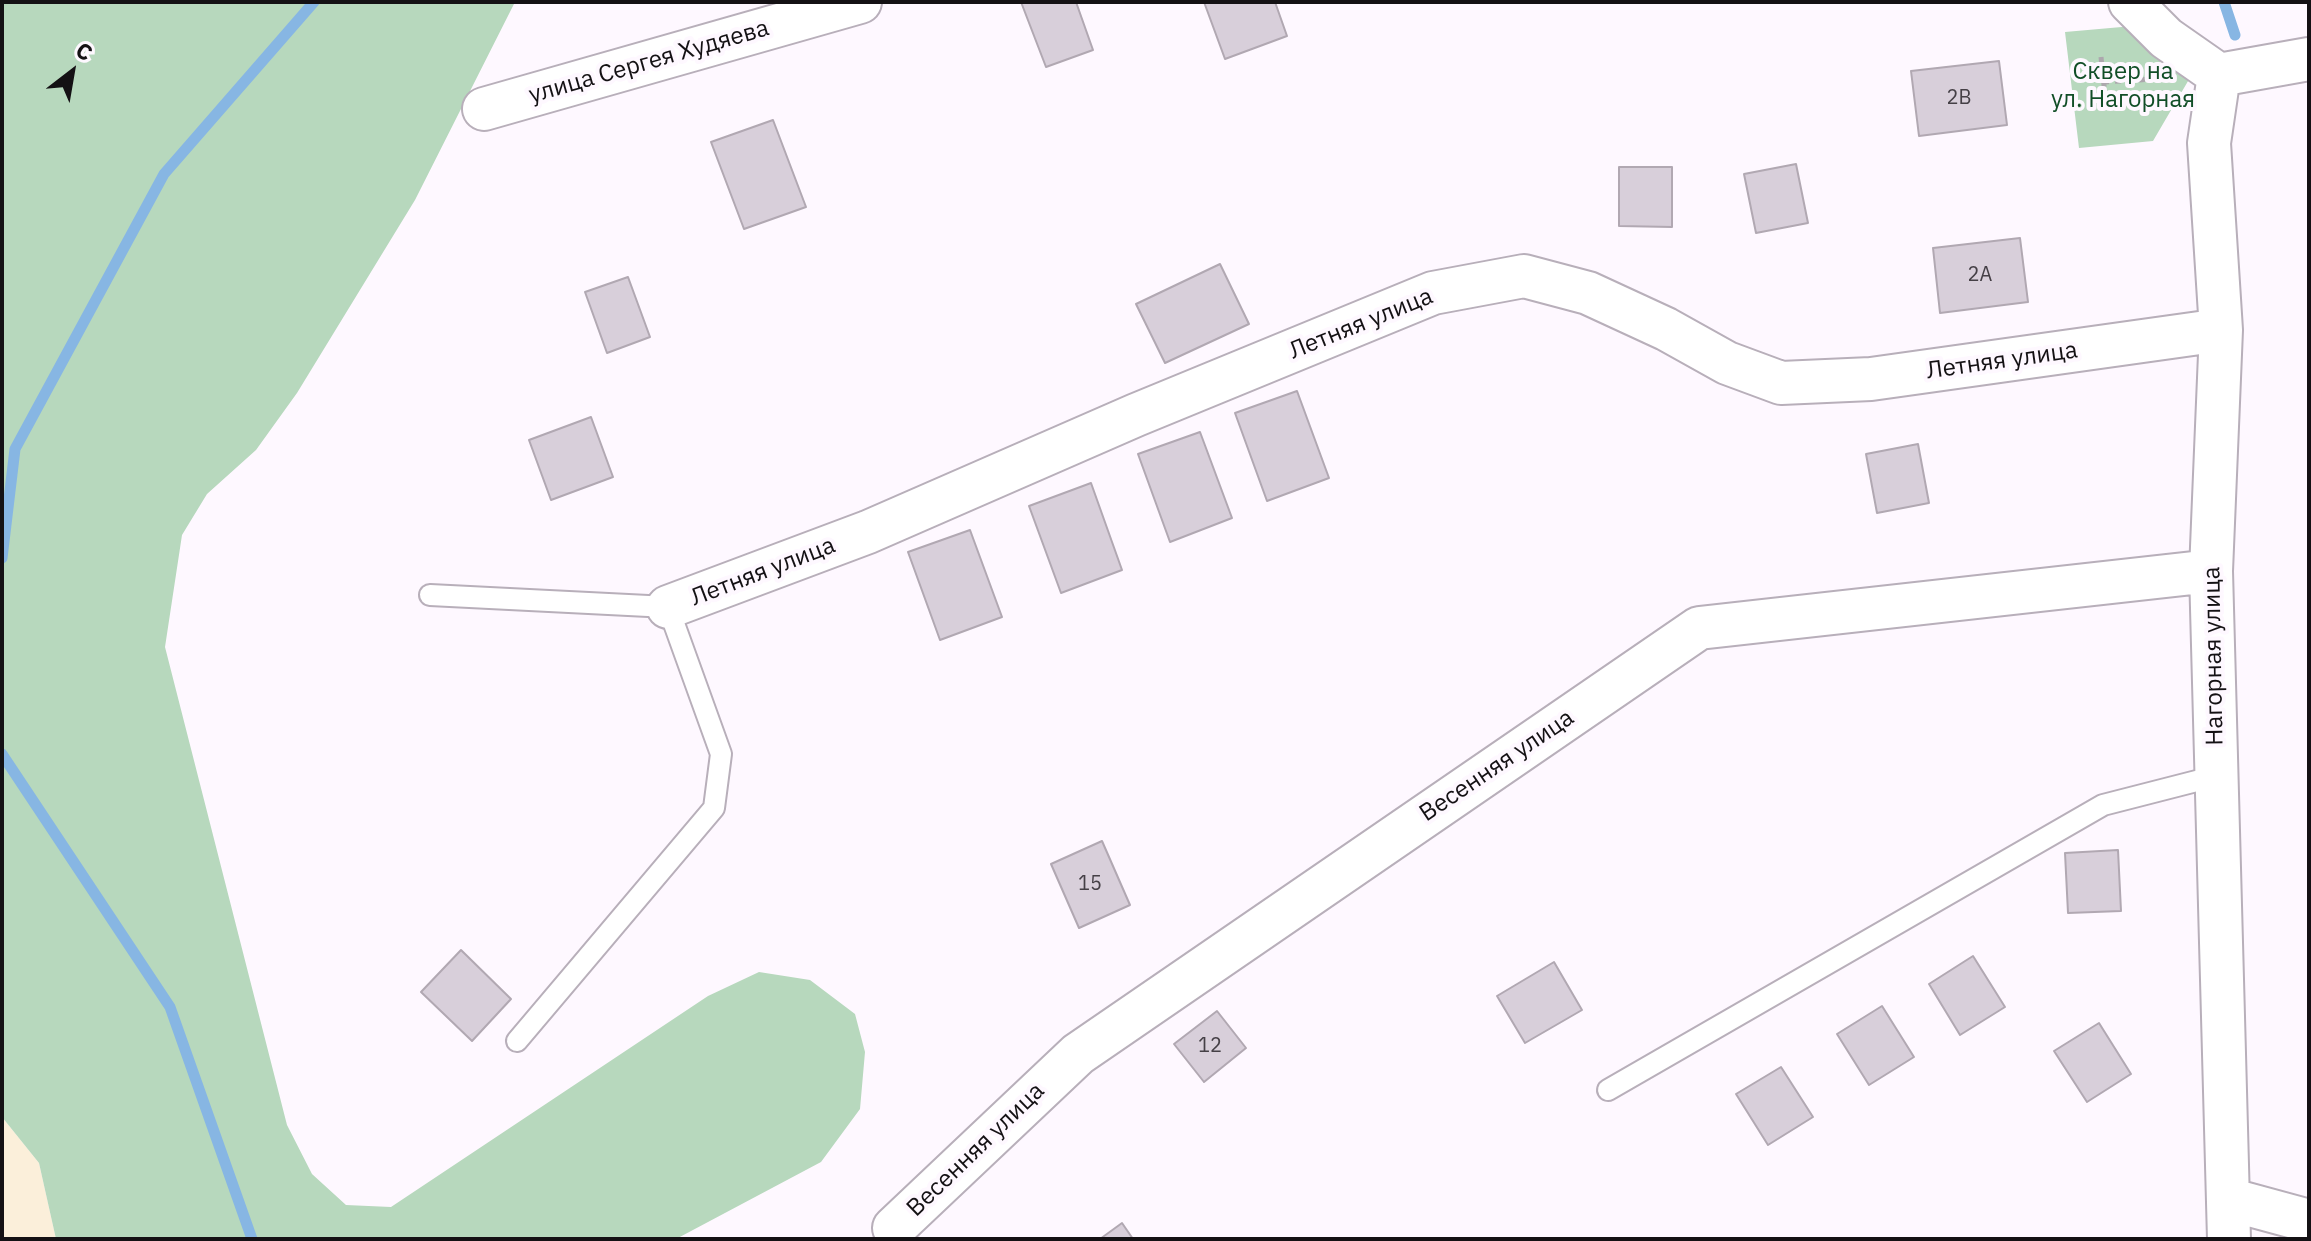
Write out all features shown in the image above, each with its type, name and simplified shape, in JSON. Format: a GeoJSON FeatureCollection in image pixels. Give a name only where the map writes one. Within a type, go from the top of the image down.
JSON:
{"type":"FeatureCollection","features":[{"type":"Feature","properties":{"kind":"street","name":"улица Сергея Худяева"},"geometry":{"type":"LineString","coordinates":[[484,109],[860,2]]}},
{"type":"Feature","properties":{"kind":"street"},"geometry":{"type":"LineString","coordinates":[[2130,2],[2166,38],[2219,75],[2309,59]]}},
{"type":"Feature","properties":{"kind":"street","name":"Нагорная улица"},"geometry":{"type":"LineString","coordinates":[[2219,75],[2209,143],[2221,330],[2211,571],[2229,1219]]}},
{"type":"Feature","properties":{"kind":"street","name":"Летняя улица"},"geometry":{"type":"LineString","coordinates":[[668,607],[868,532],[1136,415],[1433,293],[1524,276],[1588,293],[1666,329],[1727,363],[1781,383],[1871,379],[2221,330]]}},
{"type":"Feature","properties":{"kind":"street","name":"Весенняя улица"},"geometry":{"type":"LineString","coordinates":[[894,1228],[1078,1054],[1699,628],[2211,571]]}},
{"type":"Feature","properties":{"kind":"street"},"geometry":{"type":"LineString","coordinates":[[2229,1219],[2309,1220]]}},
{"type":"Feature","properties":{"kind":"lane"},"geometry":{"type":"LineString","coordinates":[[430,595],[668,607],[721,754],[714,808],[517,1041]]}},
{"type":"Feature","properties":{"kind":"lane"},"geometry":{"type":"LineString","coordinates":[[1608,1090],[2103,805],[2216,776]]}},
{"type":"Feature","properties":{"kind":"path"},"geometry":{"type":"LineString","coordinates":[[2101,57],[2106,104]]}},
{"type":"Feature","properties":{"kind":"shaded area"},"geometry":{"type":"Polygon","coordinates":[[[2,1117],[39,1163],[56,1239],[2,1239],[2,1117]]]}},
{"type":"Feature","properties":{"kind":"green space"},"geometry":{"type":"Polygon","coordinates":[[[2,2],[515,2],[415,200],[297,393],[256,450],[207,494],[182,535],[165,647],[287,1125],[312,1174],[346,1205],[391,1207],[708,996],[759,972],[810,980],[855,1014],[865,1052],[860,1109],[821,1162],[676,1239],[56,1239],[39,1163],[2,1117],[2,2]]]}},
{"type":"Feature","properties":{"kind":"green space","name":"Сквер на ул. Нагорная"},"geometry":{"type":"Polygon","coordinates":[[[2133,26],[2191,76],[2153,141],[2079,148],[2065,32],[2133,26]]]}},
{"type":"Feature","properties":{"kind":"building"},"geometry":{"type":"Polygon","coordinates":[[[1021,2],[1076,2],[1093,50],[1046,67],[1021,2]]]}},
{"type":"Feature","properties":{"kind":"building"},"geometry":{"type":"Polygon","coordinates":[[[1204,2],[1275,2],[1287,36],[1225,59],[1204,2]]]}},
{"type":"Feature","properties":{"kind":"building"},"geometry":{"type":"Polygon","coordinates":[[[1999,61],[2007,125],[1919,136],[1911,71],[1999,61]]]}},
{"type":"Feature","properties":{"kind":"building"},"geometry":{"type":"Polygon","coordinates":[[[773,120],[806,207],[744,229],[711,142],[773,120]]]}},
{"type":"Feature","properties":{"kind":"building"},"geometry":{"type":"Polygon","coordinates":[[[1796,164],[1808,223],[1756,233],[1744,174],[1796,164]]]}},
{"type":"Feature","properties":{"kind":"building"},"geometry":{"type":"Polygon","coordinates":[[[1619,167],[1672,167],[1672,227],[1619,226],[1619,167]]]}},
{"type":"Feature","properties":{"kind":"building"},"geometry":{"type":"Polygon","coordinates":[[[2020,238],[2028,302],[1940,313],[1933,248],[2020,238]]]}},
{"type":"Feature","properties":{"kind":"building"},"geometry":{"type":"Polygon","coordinates":[[[1220,264],[1249,324],[1165,363],[1136,304],[1220,264]]]}},
{"type":"Feature","properties":{"kind":"building"},"geometry":{"type":"Polygon","coordinates":[[[628,277],[650,337],[607,353],[585,292],[628,277]]]}},
{"type":"Feature","properties":{"kind":"building"},"geometry":{"type":"Polygon","coordinates":[[[1297,391],[1329,478],[1267,501],[1235,413],[1297,391]]]}},
{"type":"Feature","properties":{"kind":"building"},"geometry":{"type":"Polygon","coordinates":[[[591,417],[613,477],[551,500],[529,440],[591,417]]]}},
{"type":"Feature","properties":{"kind":"building"},"geometry":{"type":"Polygon","coordinates":[[[1200,432],[1232,518],[1170,542],[1138,454],[1200,432]]]}},
{"type":"Feature","properties":{"kind":"building"},"geometry":{"type":"Polygon","coordinates":[[[1918,444],[1929,503],[1877,513],[1866,454],[1918,444]]]}},
{"type":"Feature","properties":{"kind":"building"},"geometry":{"type":"Polygon","coordinates":[[[1091,483],[1122,570],[1061,593],[1029,506],[1091,483]]]}},
{"type":"Feature","properties":{"kind":"building"},"geometry":{"type":"Polygon","coordinates":[[[970,530],[1002,617],[940,640],[908,552],[970,530]]]}},
{"type":"Feature","properties":{"kind":"building"},"geometry":{"type":"Polygon","coordinates":[[[1102,841],[1130,905],[1079,928],[1051,864],[1102,841]]]}},
{"type":"Feature","properties":{"kind":"building"},"geometry":{"type":"Polygon","coordinates":[[[2118,850],[2121,911],[2068,913],[2065,853],[2118,850]]]}},
{"type":"Feature","properties":{"kind":"building"},"geometry":{"type":"Polygon","coordinates":[[[461,950],[511,999],[472,1041],[421,992],[461,950]]]}},
{"type":"Feature","properties":{"kind":"building"},"geometry":{"type":"Polygon","coordinates":[[[1973,956],[2005,1007],[1960,1035],[1929,984],[1973,956]]]}},
{"type":"Feature","properties":{"kind":"building"},"geometry":{"type":"Polygon","coordinates":[[[1554,962],[1582,1010],[1525,1043],[1497,996],[1554,962]]]}},
{"type":"Feature","properties":{"kind":"building"},"geometry":{"type":"Polygon","coordinates":[[[1882,1006],[1914,1057],[1869,1085],[1837,1034],[1882,1006]]]}},
{"type":"Feature","properties":{"kind":"building"},"geometry":{"type":"Polygon","coordinates":[[[1217,1011],[1246,1048],[1204,1082],[1174,1044],[1217,1011]]]}},
{"type":"Feature","properties":{"kind":"building"},"geometry":{"type":"Polygon","coordinates":[[[2099,1023],[2131,1074],[2087,1102],[2054,1051],[2099,1023]]]}},
{"type":"Feature","properties":{"kind":"building"},"geometry":{"type":"Polygon","coordinates":[[[1781,1067],[1813,1117],[1768,1145],[1736,1094],[1781,1067]]]}},
{"type":"Feature","properties":{"kind":"building"},"geometry":{"type":"Polygon","coordinates":[[[1122,1223],[1133,1239],[1100,1239],[1122,1223]]]}},
{"type":"Feature","properties":{"kind":"waterway"},"geometry":{"type":"LineString","coordinates":[[2,558],[15,449],[164,174],[314,2]]}},
{"type":"Feature","properties":{"kind":"waterway"},"geometry":{"type":"LineString","coordinates":[[2224,2],[2235,35]]}},
{"type":"Feature","properties":{"kind":"waterway"},"geometry":{"type":"LineString","coordinates":[[2,754],[170,1007],[252,1239]]}}]}
